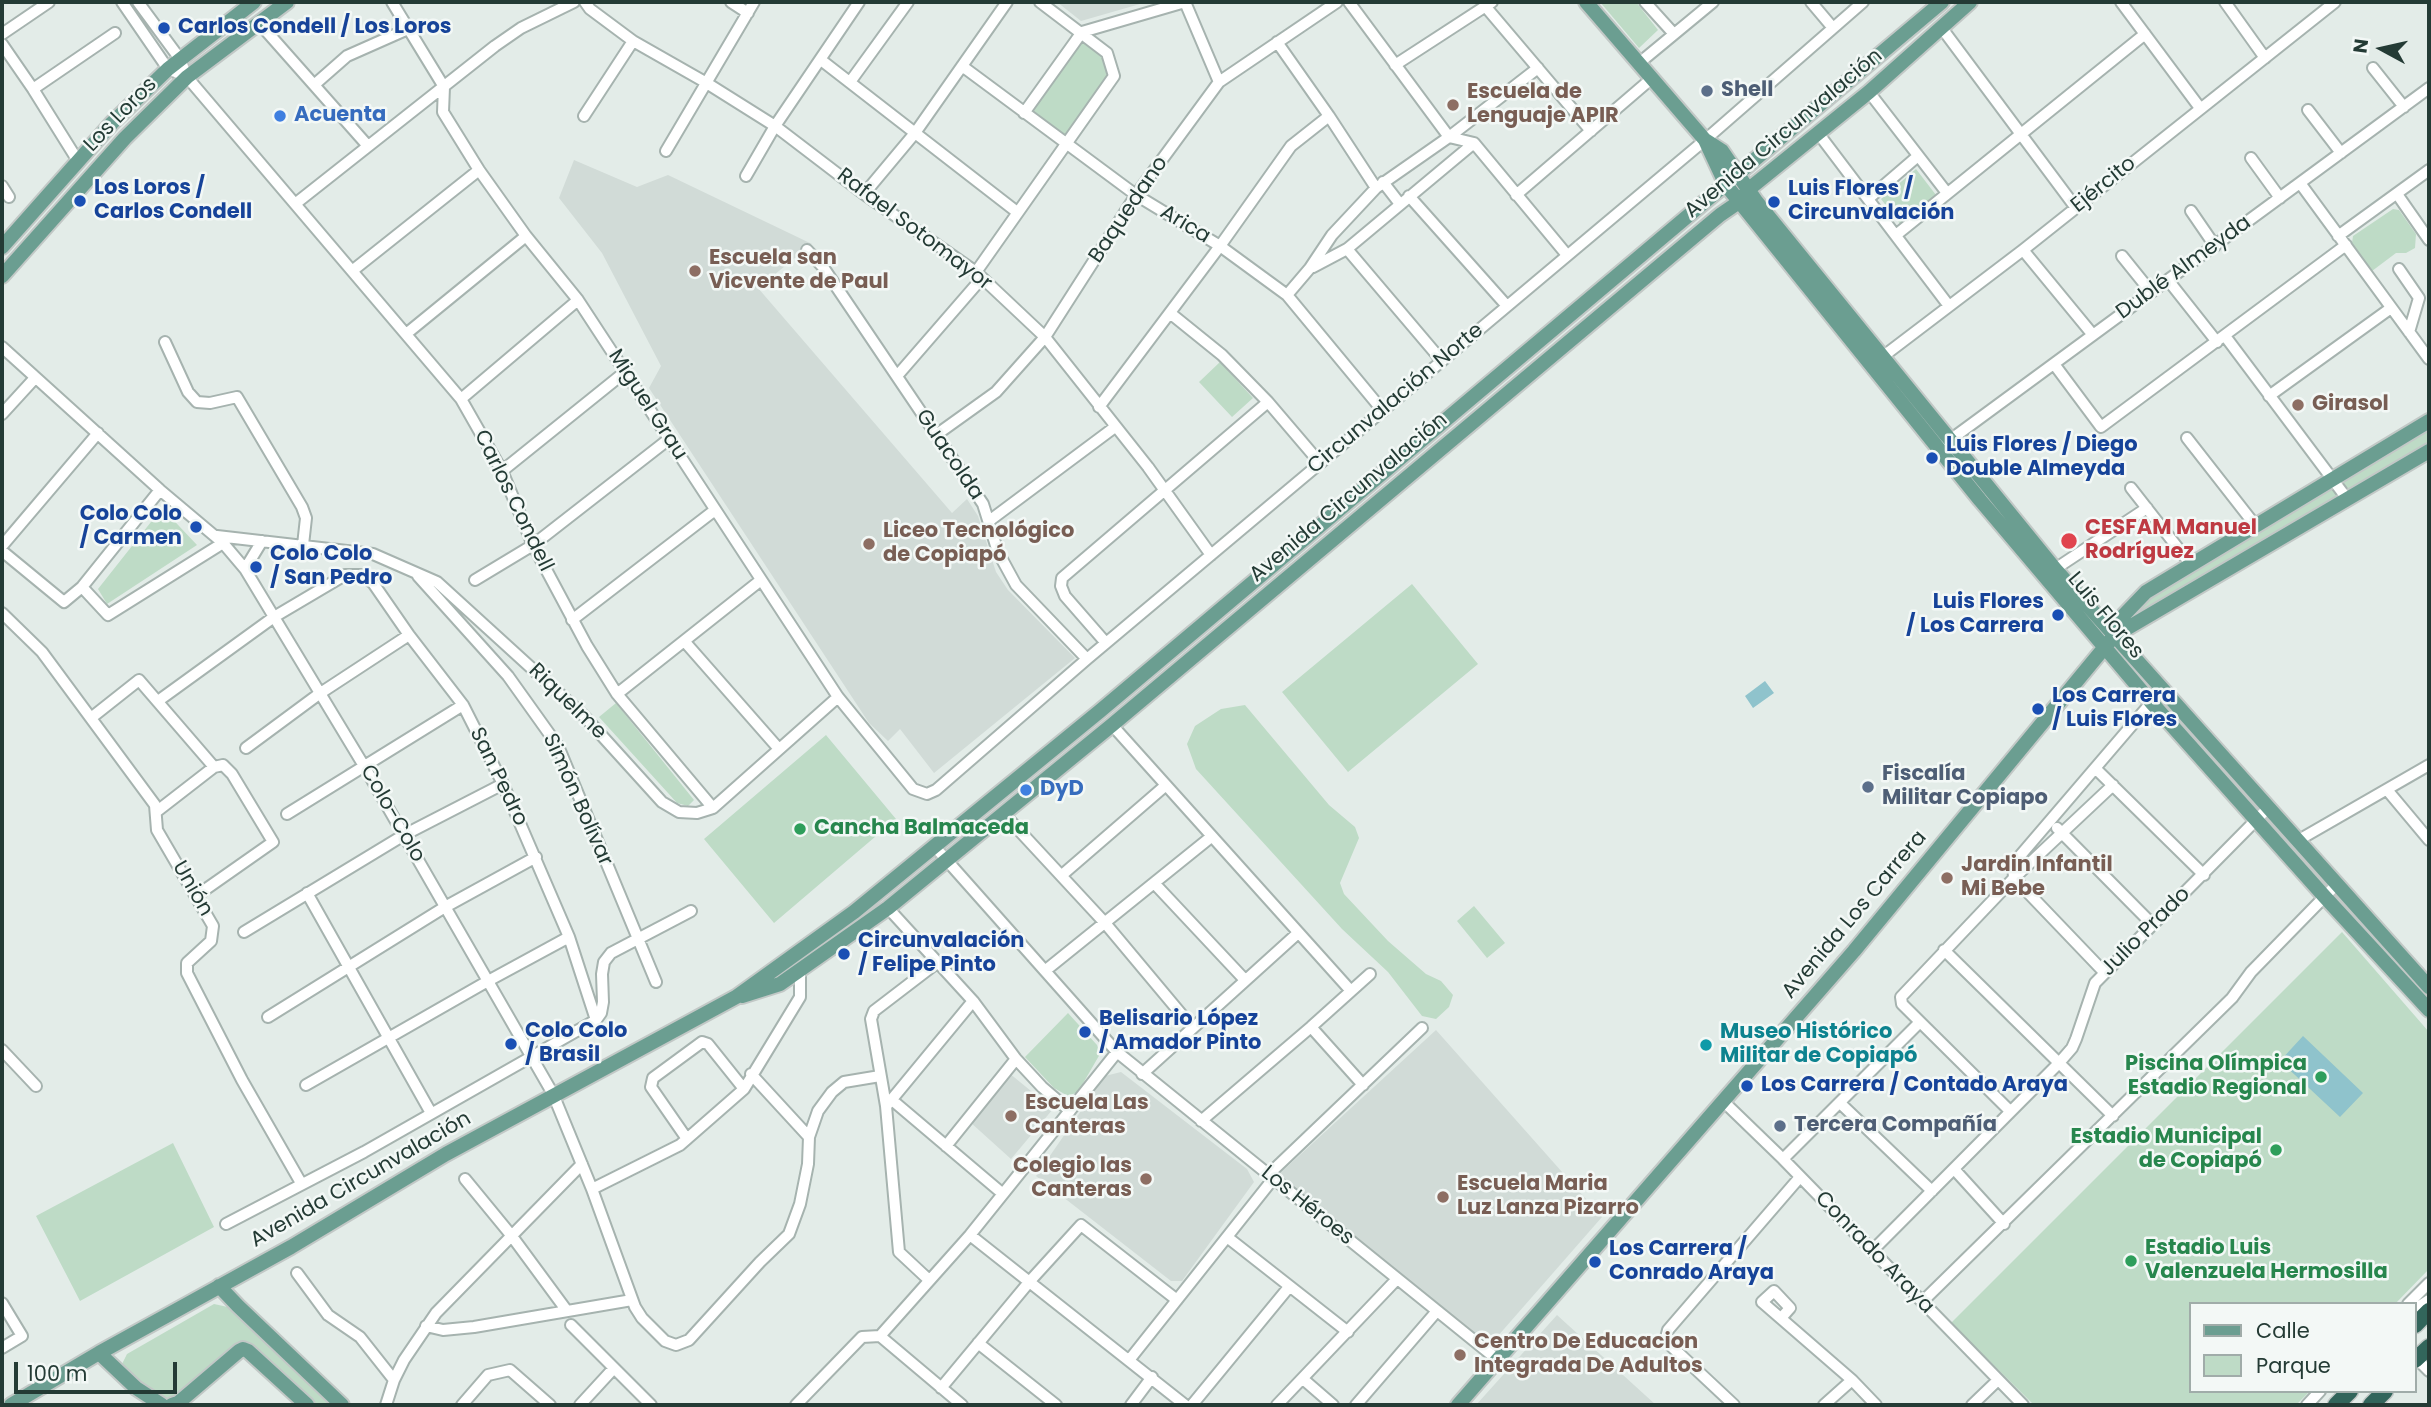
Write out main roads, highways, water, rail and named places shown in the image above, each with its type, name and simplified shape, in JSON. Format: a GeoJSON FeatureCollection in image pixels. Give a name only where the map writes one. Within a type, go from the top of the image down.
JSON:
{"type":"FeatureCollection","features":[{"type":"Feature","properties":{"kind":"main road","name":"Los Loros"},"geometry":{"type":"LineString","coordinates":[[2,247],[112,122],[174,64],[254,2]]}},
{"type":"Feature","properties":{"kind":"main road","name":"Los Loros"},"geometry":{"type":"LineString","coordinates":[[2,276],[125,138],[187,77],[287,2]]}},
{"type":"Feature","properties":{"kind":"main road"},"geometry":{"type":"LineString","coordinates":[[1586,2],[1705,140]]}},
{"type":"Feature","properties":{"kind":"main road","name":"Avenida Circunvalación"},"geometry":{"type":"LineString","coordinates":[[11,1405],[291,1247],[446,1154],[736,997],[864,905],[1739,175],[1942,2]]}},
{"type":"Feature","properties":{"kind":"main road","name":"Avenida Circunvalación"},"geometry":{"type":"LineString","coordinates":[[736,997],[769,988],[800,972],[888,908],[1720,215],[1739,202],[1749,189],[1868,92],[1970,2]]}},
{"type":"Feature","properties":{"kind":"main road","name":"Luis Flores"},"geometry":{"type":"LineString","coordinates":[[1705,140],[1722,151],[1877,361]]}},
{"type":"Feature","properties":{"kind":"main road","name":"Luis Flores"},"geometry":{"type":"LineString","coordinates":[[1705,140],[1726,185],[1739,202],[1877,361],[2109,642],[2163,691],[2429,987]]}},
{"type":"Feature","properties":{"kind":"main road","name":"Avenida Los Carrera"},"geometry":{"type":"LineString","coordinates":[[1458,1405],[1880,920],[2109,642],[2121,618],[2146,592],[2429,421]]}},
{"type":"Feature","properties":{"kind":"main road","name":"Luis Flores"},"geometry":{"type":"LineString","coordinates":[[1944,444],[2055,569],[2151,702],[2429,1010]]}},
{"type":"Feature","properties":{"kind":"main road","name":"Avenida Los Carrera"},"geometry":{"type":"LineString","coordinates":[[2109,642],[2429,451]]}},
{"type":"Feature","properties":{"kind":"main road"},"geometry":{"type":"LineString","coordinates":[[219,1286],[342,1405]]}},
{"type":"Feature","properties":{"kind":"main road"},"geometry":{"type":"LineString","coordinates":[[172,1405],[243,1349],[248,1350],[307,1405]]}},
{"type":"Feature","properties":{"kind":"main road"},"geometry":{"type":"LineString","coordinates":[[99,1353],[136,1388],[162,1405]]}},
{"type":"Feature","properties":{"kind":"water"},"geometry":{"type":"Polygon","coordinates":[[[1765,681],[1774,693],[1753,708],[1745,696],[1765,681]]]}},
{"type":"Feature","properties":{"kind":"water","name":"Piscina Olímpica Estadio Regional"},"geometry":{"type":"Polygon","coordinates":[[[2303,1036],[2363,1093],[2340,1117],[2280,1061],[2303,1036]]]}},
{"type":"Feature","properties":{"kind":"place","name":"Carlos Condell / Los Loros"},"geometry":{"type":"Point","coordinates":[164,28]}},
{"type":"Feature","properties":{"kind":"place","name":"Shell"},"geometry":{"type":"Point","coordinates":[1707,91]}},
{"type":"Feature","properties":{"kind":"place","name":"Escuela de Lenguaje APIR"},"geometry":{"type":"Point","coordinates":[1453,105]}},
{"type":"Feature","properties":{"kind":"place","name":"Acuenta"},"geometry":{"type":"Point","coordinates":[280,116]}},
{"type":"Feature","properties":{"kind":"place","name":"Los Loros / Carlos Condell"},"geometry":{"type":"Point","coordinates":[80,201]}},
{"type":"Feature","properties":{"kind":"place","name":"Luis Flores / Circunvalación"},"geometry":{"type":"Point","coordinates":[1774,202]}},
{"type":"Feature","properties":{"kind":"place","name":"Escuela san Vicvente de Paul"},"geometry":{"type":"Point","coordinates":[695,271]}},
{"type":"Feature","properties":{"kind":"place","name":"Girasol"},"geometry":{"type":"Point","coordinates":[2298,405]}},
{"type":"Feature","properties":{"kind":"place","name":"Luis Flores / Diego Double Almeyda"},"geometry":{"type":"Point","coordinates":[1932,458]}},
{"type":"Feature","properties":{"kind":"place","name":"Colo Colo / Carmen"},"geometry":{"type":"Point","coordinates":[196,527]}},
{"type":"Feature","properties":{"kind":"place","name":"CESFAM Manuel Rodríguez"},"geometry":{"type":"Point","coordinates":[2069,541]}},
{"type":"Feature","properties":{"kind":"place","name":"Liceo Tecnológico de Copiapó"},"geometry":{"type":"Point","coordinates":[869,544]}},
{"type":"Feature","properties":{"kind":"place","name":"Colo Colo / San Pedro"},"geometry":{"type":"Point","coordinates":[256,567]}},
{"type":"Feature","properties":{"kind":"place","name":"Luis Flores / Los Carrera"},"geometry":{"type":"Point","coordinates":[2058,615]}},
{"type":"Feature","properties":{"kind":"place","name":"Los Carrera / Luis Flores"},"geometry":{"type":"Point","coordinates":[2038,709]}},
{"type":"Feature","properties":{"kind":"place","name":"Fiscalía Militar Copiapo"},"geometry":{"type":"Point","coordinates":[1868,787]}},
{"type":"Feature","properties":{"kind":"place","name":"DyD"},"geometry":{"type":"Point","coordinates":[1026,790]}},
{"type":"Feature","properties":{"kind":"place","name":"Cancha Balmaceda"},"geometry":{"type":"Point","coordinates":[800,829]}},
{"type":"Feature","properties":{"kind":"place","name":"Jardin Infantil Mi Bebe"},"geometry":{"type":"Point","coordinates":[1947,878]}},
{"type":"Feature","properties":{"kind":"place","name":"Circunvalación / Felipe Pinto"},"geometry":{"type":"Point","coordinates":[844,954]}},
{"type":"Feature","properties":{"kind":"place","name":"Belisario López / Amador Pinto"},"geometry":{"type":"Point","coordinates":[1085,1032]}},
{"type":"Feature","properties":{"kind":"place","name":"Colo Colo / Brasil"},"geometry":{"type":"Point","coordinates":[511,1044]}},
{"type":"Feature","properties":{"kind":"place","name":"Museo Histórico Militar de Copiapó"},"geometry":{"type":"Point","coordinates":[1706,1045]}},
{"type":"Feature","properties":{"kind":"place","name":"Piscina Olímpica Estadio Regional"},"geometry":{"type":"Point","coordinates":[2321,1077]}},
{"type":"Feature","properties":{"kind":"place","name":"Los Carrera / Contado Araya"},"geometry":{"type":"Point","coordinates":[1747,1086]}},
{"type":"Feature","properties":{"kind":"place","name":"Escuela Las Canteras"},"geometry":{"type":"Point","coordinates":[1011,1116]}},
{"type":"Feature","properties":{"kind":"place","name":"Tercera Compañía"},"geometry":{"type":"Point","coordinates":[1780,1126]}},
{"type":"Feature","properties":{"kind":"place","name":"Estadio Municipal de Copiapó"},"geometry":{"type":"Point","coordinates":[2276,1150]}},
{"type":"Feature","properties":{"kind":"place","name":"Colegio las Canteras"},"geometry":{"type":"Point","coordinates":[1146,1179]}},
{"type":"Feature","properties":{"kind":"place","name":"Escuela Maria Luz Lanza Pizarro"},"geometry":{"type":"Point","coordinates":[1443,1197]}},
{"type":"Feature","properties":{"kind":"place","name":"Estadio Luis Valenzuela Hermosilla"},"geometry":{"type":"Point","coordinates":[2131,1261]}},
{"type":"Feature","properties":{"kind":"place","name":"Los Carrera / Conrado Araya"},"geometry":{"type":"Point","coordinates":[1595,1262]}},
{"type":"Feature","properties":{"kind":"place","name":"Centro De Educacion Integrada De Adultos"},"geometry":{"type":"Point","coordinates":[1460,1355]}}]}
